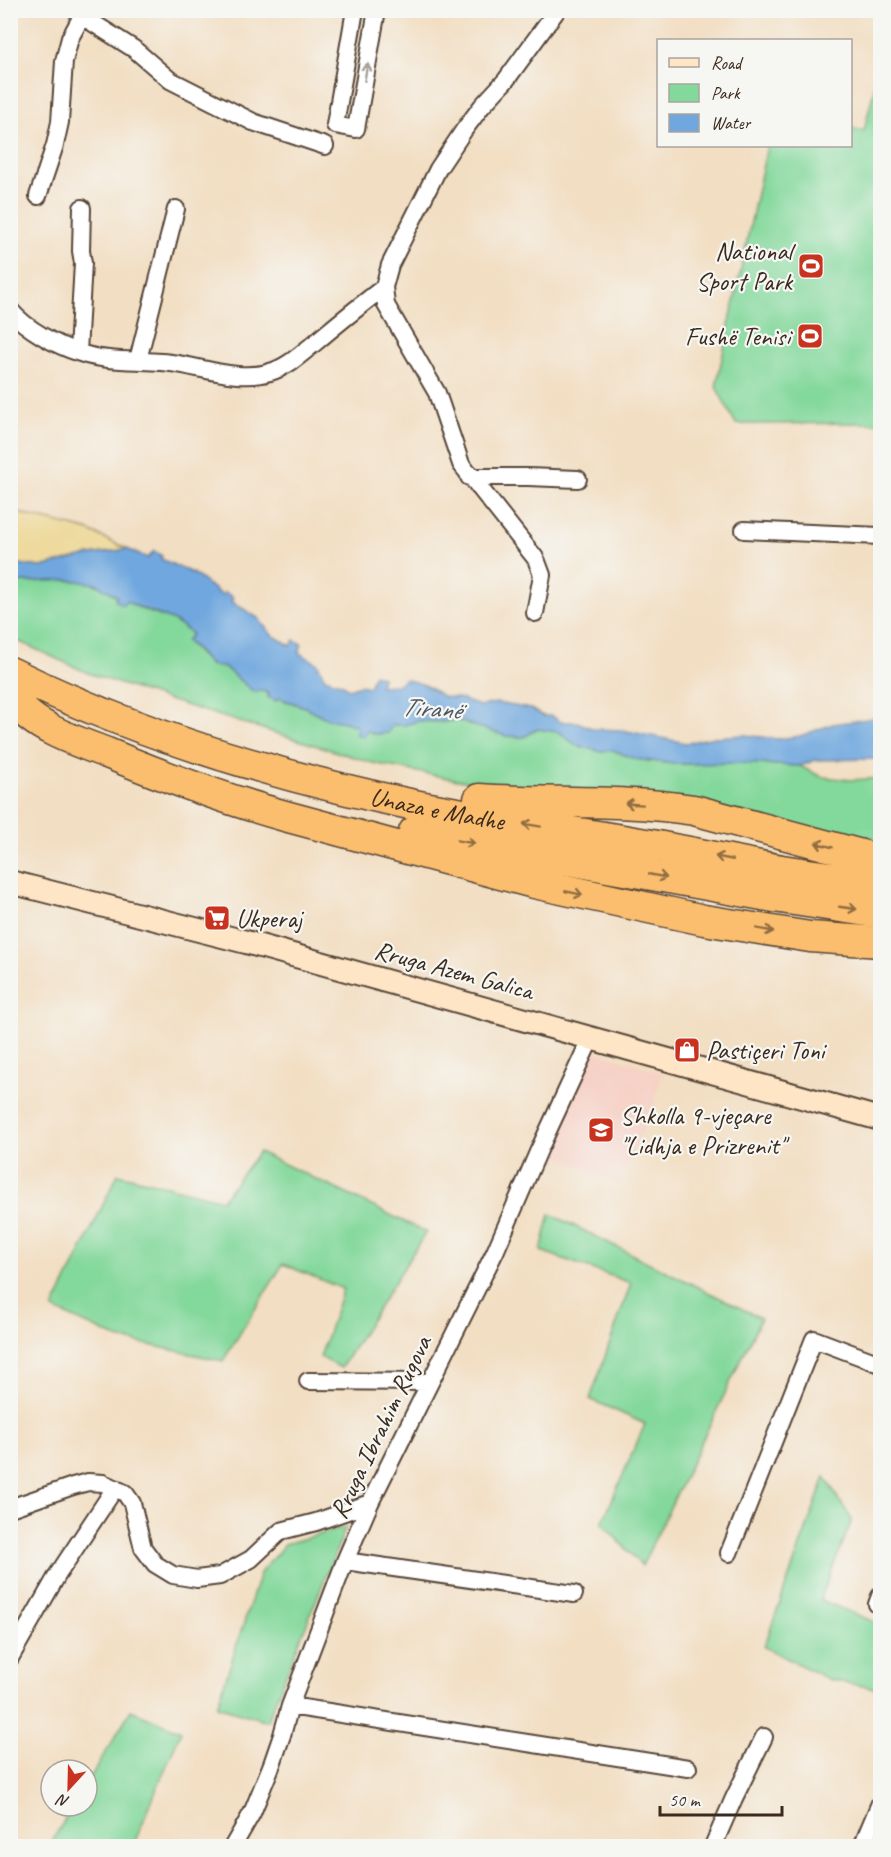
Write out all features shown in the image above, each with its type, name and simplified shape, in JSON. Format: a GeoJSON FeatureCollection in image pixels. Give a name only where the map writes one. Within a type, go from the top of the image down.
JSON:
{"type":"FeatureCollection","features":[{"type":"Feature","properties":{"kind":"highway"},"geometry":{"type":"LineString","coordinates":[[10,671],[49,679],[133,712],[205,736],[382,784],[453,796],[517,802],[605,802],[682,808],[880,860]]}},
{"type":"Feature","properties":{"kind":"highway","name":"Unaza e Madhe"},"geometry":{"type":"LineString","coordinates":[[10,671],[108,715],[204,750],[365,794],[447,811],[663,846],[778,884],[880,913]]}},
{"type":"Feature","properties":{"kind":"highway"},"geometry":{"type":"LineString","coordinates":[[15,703],[44,725],[89,746],[194,787],[276,813],[558,889],[778,933],[880,942]]}},
{"type":"Feature","properties":{"kind":"highway","name":"Unaza e Madhe"},"geometry":{"type":"LineString","coordinates":[[15,703],[214,780],[319,810],[440,837],[778,884],[880,884]]}},
{"type":"Feature","properties":{"kind":"main road","name":"Rruga Azem Galica"},"geometry":{"type":"LineString","coordinates":[[10,882],[246,942],[880,1119]]}},
{"type":"Feature","properties":{"kind":"street"},"geometry":{"type":"LineString","coordinates":[[355,10],[335,125],[356,129],[377,10]]}},
{"type":"Feature","properties":{"kind":"street"},"geometry":{"type":"LineString","coordinates":[[535,613],[542,574],[536,559],[461,465],[437,393],[386,305],[384,287],[390,265],[438,169],[464,130],[506,80],[557,10]]}},
{"type":"Feature","properties":{"kind":"street"},"geometry":{"type":"LineString","coordinates":[[38,196],[58,134],[64,61],[70,38],[81,12],[134,49],[170,80],[253,122],[325,146]]}},
{"type":"Feature","properties":{"kind":"street"},"geometry":{"type":"LineString","coordinates":[[78,352],[83,264],[82,208]]}},
{"type":"Feature","properties":{"kind":"street"},"geometry":{"type":"LineString","coordinates":[[138,360],[176,209]]}},
{"type":"Feature","properties":{"kind":"street"},"geometry":{"type":"LineString","coordinates":[[14,319],[36,332],[93,357],[171,363],[246,375],[270,372],[285,366],[384,287]]}},
{"type":"Feature","properties":{"kind":"street"},"geometry":{"type":"LineString","coordinates":[[469,477],[578,479]]}},
{"type":"Feature","properties":{"kind":"street"},"geometry":{"type":"LineString","coordinates":[[744,530],[880,536]]}},
{"type":"Feature","properties":{"kind":"street","name":"Rruga Ibrahim Rugova"},"geometry":{"type":"LineString","coordinates":[[233,1846],[252,1813],[272,1764],[290,1706],[345,1561],[370,1503],[495,1252],[591,1038]]}},
{"type":"Feature","properties":{"kind":"street"},"geometry":{"type":"LineString","coordinates":[[729,1553],[814,1339],[880,1364]]}},
{"type":"Feature","properties":{"kind":"street"},"geometry":{"type":"LineString","coordinates":[[308,1381],[429,1382]]}},
{"type":"Feature","properties":{"kind":"street"},"geometry":{"type":"LineString","coordinates":[[10,1508],[73,1486],[88,1482],[103,1483],[125,1493],[132,1503],[143,1548],[155,1564],[173,1575],[197,1579],[220,1576],[251,1559],[281,1531],[316,1522],[370,1503]]}},
{"type":"Feature","properties":{"kind":"street"},"geometry":{"type":"LineString","coordinates":[[10,1658],[58,1574],[116,1488]]}},
{"type":"Feature","properties":{"kind":"street"},"geometry":{"type":"LineString","coordinates":[[345,1561],[574,1594]]}},
{"type":"Feature","properties":{"kind":"street"},"geometry":{"type":"LineString","coordinates":[[290,1706],[688,1768]]}},
{"type":"Feature","properties":{"kind":"street"},"geometry":{"type":"LineString","coordinates":[[714,1846],[734,1798],[764,1737]]}},
{"type":"Feature","properties":{"kind":"street"},"geometry":{"type":"LineString","coordinates":[[862,1846],[880,1803]]}},
{"type":"Feature","properties":{"kind":"shaded area","name":"Shkolla 9-vjeçare \"Lidhja e Prizrenit\""},"geometry":{"type":"Polygon","coordinates":[[[595,1051],[662,1073],[653,1108],[619,1184],[548,1152],[595,1051]]]}},
{"type":"Feature","properties":{"kind":"green space","name":"National Sport Park"},"geometry":{"type":"Polygon","coordinates":[[[880,65],[880,423],[736,424],[716,387],[767,147],[852,147],[852,128],[864,131],[880,65]]]}},
{"type":"Feature","properties":{"kind":"green space"},"geometry":{"type":"Polygon","coordinates":[[[54,580],[93,584],[110,591],[123,605],[126,601],[172,620],[192,634],[187,642],[210,665],[225,668],[254,692],[263,691],[269,694],[268,697],[276,700],[277,698],[305,707],[328,719],[358,726],[356,734],[364,736],[367,729],[373,734],[388,733],[391,725],[404,725],[418,721],[456,720],[506,736],[524,737],[537,729],[559,732],[576,745],[600,751],[613,750],[635,759],[675,764],[740,763],[800,766],[822,777],[852,780],[880,778],[880,844],[458,780],[373,763],[165,699],[88,673],[11,638],[10,583],[54,580]]]}},
{"type":"Feature","properties":{"kind":"green space"},"geometry":{"type":"Polygon","coordinates":[[[259,1152],[426,1232],[341,1368],[320,1357],[343,1289],[283,1264],[223,1361],[117,1338],[53,1309],[118,1174],[222,1200],[259,1152]]]}},
{"type":"Feature","properties":{"kind":"green space"},"geometry":{"type":"Polygon","coordinates":[[[550,1214],[761,1318],[642,1566],[602,1523],[645,1424],[590,1399],[631,1283],[541,1251],[550,1214]]]}},
{"type":"Feature","properties":{"kind":"green space"},"geometry":{"type":"Polygon","coordinates":[[[825,1477],[852,1520],[820,1600],[880,1624],[880,1689],[830,1680],[764,1647],[825,1477]]]}},
{"type":"Feature","properties":{"kind":"green space"},"geometry":{"type":"Polygon","coordinates":[[[346,1527],[267,1721],[217,1706],[260,1573],[285,1544],[346,1527]]]}},
{"type":"Feature","properties":{"kind":"green space"},"geometry":{"type":"Polygon","coordinates":[[[131,1710],[181,1731],[133,1846],[49,1846],[66,1818],[99,1818],[99,1763],[131,1710]]]}},
{"type":"Feature","properties":{"kind":"sand"},"geometry":{"type":"Polygon","coordinates":[[[11,511],[87,530],[127,549],[41,567],[11,563],[11,511]]]}},
{"type":"Feature","properties":{"kind":"water","name":"Tiranë"},"geometry":{"type":"Polygon","coordinates":[[[127,549],[148,558],[154,551],[162,556],[161,559],[194,574],[222,595],[225,592],[233,598],[231,601],[258,618],[272,635],[291,646],[294,640],[302,644],[299,653],[317,663],[325,678],[343,684],[348,689],[361,685],[369,687],[374,674],[382,677],[380,686],[397,685],[405,679],[425,685],[444,697],[458,698],[480,706],[497,703],[531,709],[543,716],[552,716],[561,722],[577,722],[594,729],[622,730],[686,743],[714,737],[745,735],[778,739],[800,736],[833,724],[880,717],[880,759],[816,760],[800,766],[740,763],[675,764],[635,759],[613,750],[600,751],[576,745],[559,732],[537,729],[524,737],[506,736],[456,720],[418,721],[404,725],[392,725],[388,733],[373,734],[367,730],[364,737],[356,734],[357,726],[328,719],[305,707],[278,698],[276,701],[263,691],[254,692],[225,668],[210,665],[186,641],[192,634],[180,625],[171,619],[126,601],[123,605],[115,600],[117,596],[97,584],[69,580],[11,583],[11,563],[41,567],[127,549]]]}},
{"type":"Feature","properties":{"kind":"place","name":"National Sport Park"},"geometry":{"type":"Point","coordinates":[811,266]}},
{"type":"Feature","properties":{"kind":"place","name":"Fushë Tenisi"},"geometry":{"type":"Point","coordinates":[810,336]}},
{"type":"Feature","properties":{"kind":"place","name":"Ukperaj"},"geometry":{"type":"Point","coordinates":[217,918]}},
{"type":"Feature","properties":{"kind":"place","name":"Pastiçeri Toni"},"geometry":{"type":"Point","coordinates":[687,1050]}},
{"type":"Feature","properties":{"kind":"place","name":"Shkolla 9-vjeçare \"Lidhja e Prizrenit\""},"geometry":{"type":"Point","coordinates":[601,1130]}}]}
